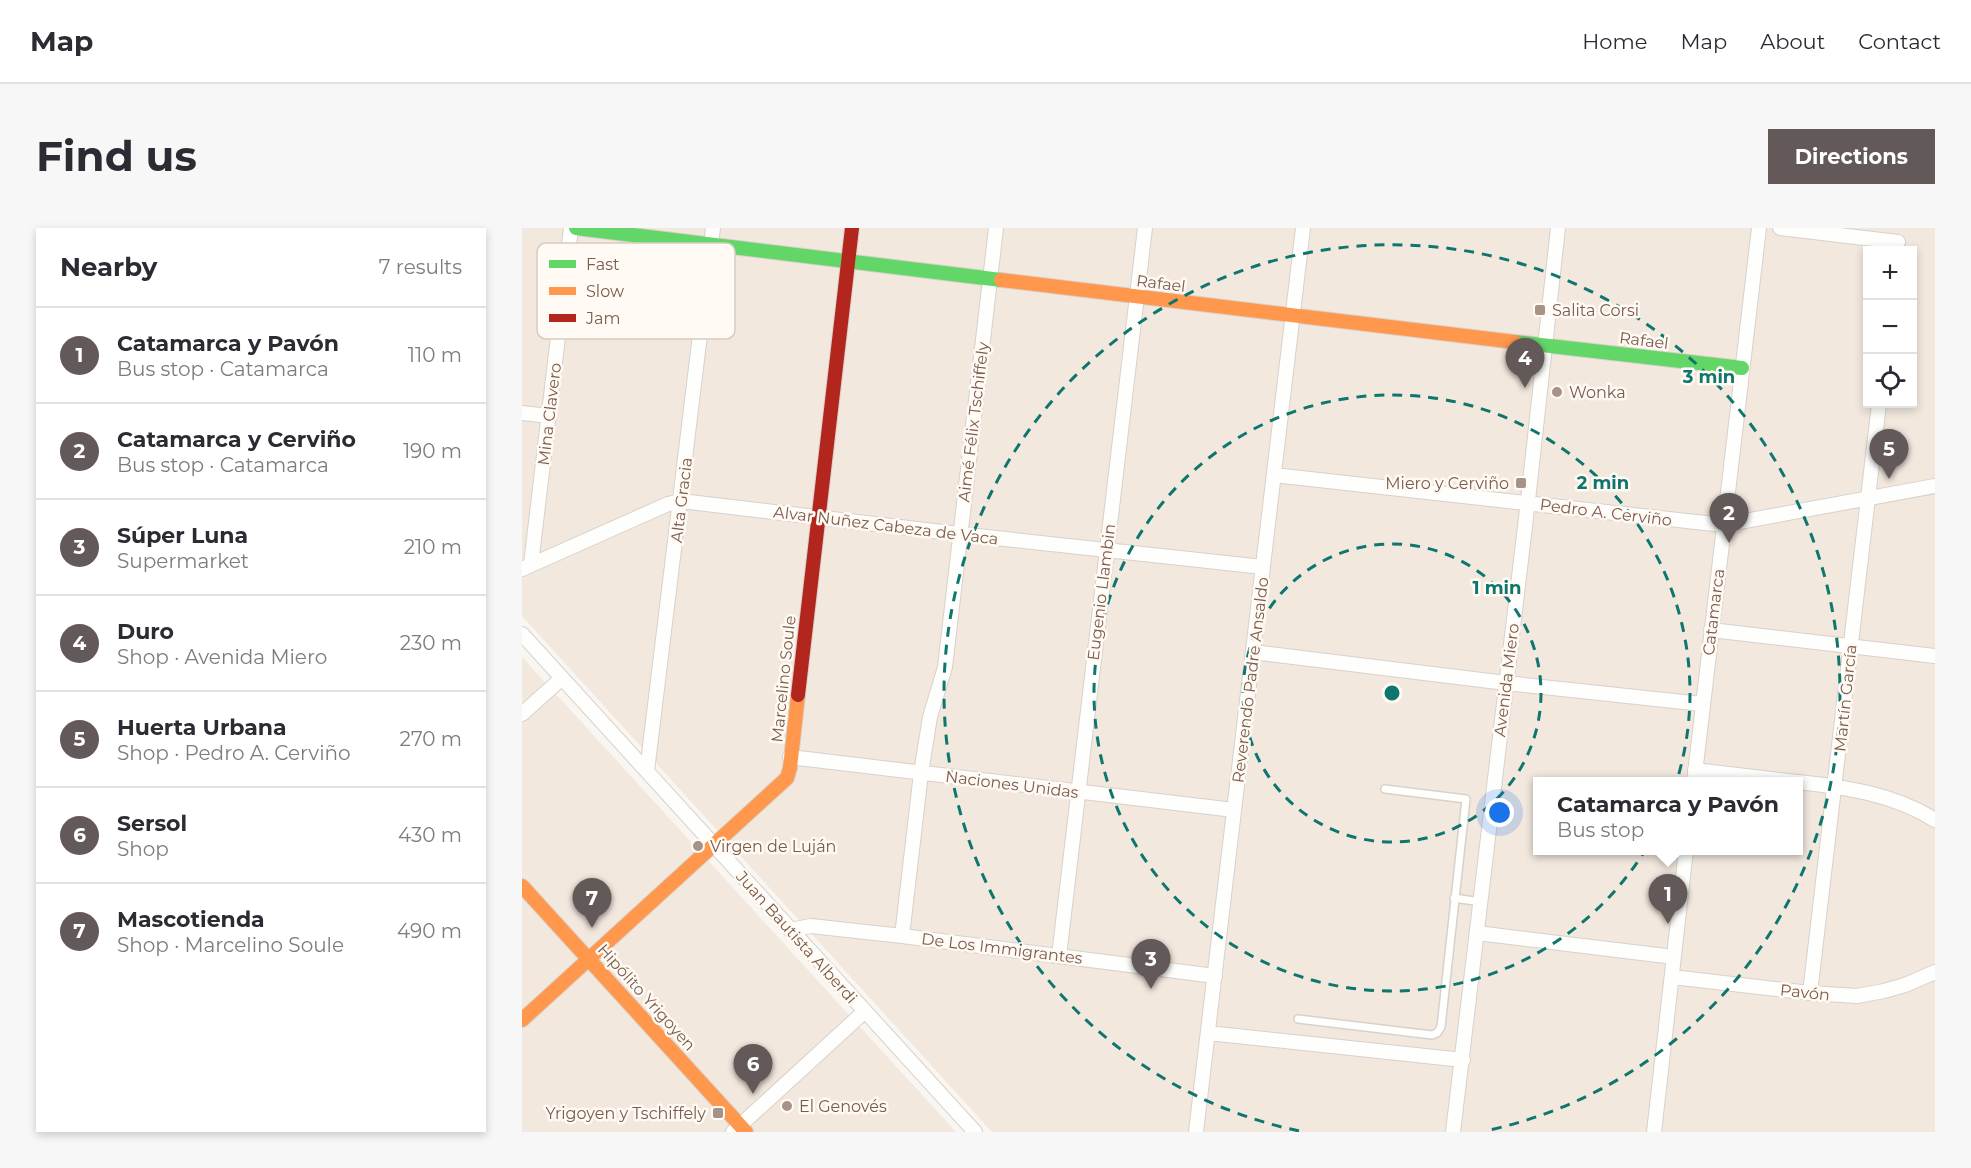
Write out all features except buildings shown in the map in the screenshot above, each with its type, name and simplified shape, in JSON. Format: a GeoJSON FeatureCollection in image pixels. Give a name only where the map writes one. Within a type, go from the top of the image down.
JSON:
{"type":"FeatureCollection","features":[{"type":"Feature","properties":{"kind":"street","name":"Mina Clavero"},"geometry":{"type":"LineString","coordinates":[[569,243],[571,228]]}},
{"type":"Feature","properties":{"kind":"street","name":"Rafael"},"geometry":{"type":"LineString","coordinates":[[576,228],[703,243]]}},
{"type":"Feature","properties":{"kind":"street","name":"Alta Gracia"},"geometry":{"type":"LineString","coordinates":[[711,243],[713,228]]}},
{"type":"Feature","properties":{"kind":"street","name":"Marcelino Soule"},"geometry":{"type":"LineString","coordinates":[[522,1020],[787,778],[852,228]]}},
{"type":"Feature","properties":{"kind":"street","name":"Aimé Félix Tschiffely"},"geometry":{"type":"LineString","coordinates":[[902,936],[921,773],[930,717],[945,666],[996,228]]}},
{"type":"Feature","properties":{"kind":"street","name":"Eugenio Llambin"},"geometry":{"type":"LineString","coordinates":[[1059,956],[1145,228]]}},
{"type":"Feature","properties":{"kind":"street","name":"Reverendo Padre Ansaldo"},"geometry":{"type":"LineString","coordinates":[[1196,1132],[1303,228]]}},
{"type":"Feature","properties":{"kind":"street","name":"Avenida Miero"},"geometry":{"type":"LineString","coordinates":[[1453,1132],[1528,503],[1558,228]]}},
{"type":"Feature","properties":{"kind":"street","name":"Catamarca"},"geometry":{"type":"LineString","coordinates":[[1694,776],[1759,228]]}},
{"type":"Feature","properties":{"kind":"street"},"geometry":{"type":"LineString","coordinates":[[1780,228],[1898,240]]}},
{"type":"Feature","properties":{"kind":"street","name":"Rafael"},"geometry":{"type":"LineString","coordinates":[[735,247],[1292,316],[1743,368]]}},
{"type":"Feature","properties":{"kind":"street","name":"Mina Clavero"},"geometry":{"type":"LineString","coordinates":[[527,566],[558,339]]}},
{"type":"Feature","properties":{"kind":"street","name":"Alta Gracia"},"geometry":{"type":"LineString","coordinates":[[647,771],[700,339]]}},
{"type":"Feature","properties":{"kind":"street","name":"Martín García"},"geometry":{"type":"LineString","coordinates":[[1810,993],[1879,408]]}},
{"type":"Feature","properties":{"kind":"street"},"geometry":{"type":"LineString","coordinates":[[522,413],[549,416]]}},
{"type":"Feature","properties":{"kind":"street","name":"Pedro A. Cerviño"},"geometry":{"type":"LineString","coordinates":[[1275,475],[1723,525],[1935,486]]}},
{"type":"Feature","properties":{"kind":"street","name":"Alvar Nuñez Cabeza de Vaca"},"geometry":{"type":"LineString","coordinates":[[527,566],[668,504],[681,501],[1263,567]]}},
{"type":"Feature","properties":{"kind":"street"},"geometry":{"type":"LineString","coordinates":[[1711,630],[1935,656]]}},
{"type":"Feature","properties":{"kind":"street","name":"Juan Bautista Alberdi"},"geometry":{"type":"LineString","coordinates":[[522,634],[975,1132]]}},
{"type":"Feature","properties":{"kind":"street"},"geometry":{"type":"LineString","coordinates":[[1253,652],[1702,704]]}},
{"type":"Feature","properties":{"kind":"street"},"geometry":{"type":"LineString","coordinates":[[522,714],[561,679]]}},
{"type":"Feature","properties":{"kind":"street","name":"Naciones Unidas"},"geometry":{"type":"LineString","coordinates":[[790,757],[1234,810]]}},
{"type":"Feature","properties":{"kind":"street"},"geometry":{"type":"LineString","coordinates":[[1694,776],[1711,777]]}},
{"type":"Feature","properties":{"kind":"street"},"geometry":{"type":"LineString","coordinates":[[1803,783],[1835,786],[1896,801],[1915,808],[1935,820]]}},
{"type":"Feature","properties":{"kind":"street"},"geometry":{"type":"LineString","coordinates":[[1654,1132],[1685,855]]}},
{"type":"Feature","properties":{"kind":"street","name":"Hipólito Yrigoyen"},"geometry":{"type":"LineString","coordinates":[[522,886],[590,958],[740,1130]]}},
{"type":"Feature","properties":{"kind":"street","name":"De Los Immigrantes"},"geometry":{"type":"LineString","coordinates":[[790,930],[812,926],[1215,976]]}},
{"type":"Feature","properties":{"kind":"street"},"geometry":{"type":"LineString","coordinates":[[1478,933],[1674,957]]}},
{"type":"Feature","properties":{"kind":"street","name":"Pavón"},"geometry":{"type":"LineString","coordinates":[[1672,977],[1810,993],[1857,996],[1884,991],[1935,972]]}},
{"type":"Feature","properties":{"kind":"street"},"geometry":{"type":"LineString","coordinates":[[740,1130],[865,1011]]}},
{"type":"Feature","properties":{"kind":"street"},"geometry":{"type":"LineString","coordinates":[[1208,1033],[1463,1060]]}},
{"type":"Feature","properties":{"kind":"lane"},"geometry":{"type":"LineString","coordinates":[[1298,1019],[1432,1035],[1437,1033],[1441,1027],[1466,799],[1385,789]]}},
{"type":"Feature","properties":{"kind":"lane"},"geometry":{"type":"LineString","coordinates":[[1454,898],[1481,902]]}},
{"type":"Feature","properties":{"kind":"shaded area"},"geometry":{"type":"Polygon","coordinates":[[[522,228],[1935,228],[1935,1132],[992,1132],[522,616],[522,228]]]}},
{"type":"Feature","properties":{"kind":"shaded area"},"geometry":{"type":"Polygon","coordinates":[[[522,657],[956,1132],[522,1132],[522,657]]]}},
{"type":"Feature","properties":{"kind":"traffic: fast"},"geometry":{"type":"LineString","coordinates":[[576,228],[699,243]]}},
{"type":"Feature","properties":{"kind":"traffic: fast"},"geometry":{"type":"LineString","coordinates":[[735,247],[1001,280]]}},
{"type":"Feature","properties":{"kind":"traffic: fast"},"geometry":{"type":"LineString","coordinates":[[1515,342],[1742,368]]}},
{"type":"Feature","properties":{"kind":"traffic: slow"},"geometry":{"type":"LineString","coordinates":[[1001,280],[1515,342]]}},
{"type":"Feature","properties":{"kind":"traffic: slow"},"geometry":{"type":"LineString","coordinates":[[522,1020],[787,778],[798,695]]}},
{"type":"Feature","properties":{"kind":"traffic: slow"},"geometry":{"type":"LineString","coordinates":[[522,886],[746,1132]]}},
{"type":"Feature","properties":{"kind":"traffic: jam"},"geometry":{"type":"LineString","coordinates":[[798,695],[852,228]]}},
{"type":"Feature","properties":{"kind":"place","name":"Salita Corsi"},"geometry":{"type":"Point","coordinates":[1540,310]}},
{"type":"Feature","properties":{"kind":"place","name":"Duro"},"geometry":{"type":"Point","coordinates":[1525,388]}},
{"type":"Feature","properties":{"kind":"place","name":"Wonka"},"geometry":{"type":"Point","coordinates":[1557,392]}},
{"type":"Feature","properties":{"kind":"place","name":"Huerta Urbana"},"geometry":{"type":"Point","coordinates":[1889,479]}},
{"type":"Feature","properties":{"kind":"place","name":"Miero y Cerviño"},"geometry":{"type":"Point","coordinates":[1521,483]}},
{"type":"Feature","properties":{"kind":"place","name":"Catamarca y Cerviño"},"geometry":{"type":"Point","coordinates":[1729,543]}},
{"type":"Feature","properties":{"kind":"place","name":"Virgen de Luján"},"geometry":{"type":"Point","coordinates":[698,846]}},
{"type":"Feature","properties":{"kind":"place","name":"Catamarca y Pavón"},"geometry":{"type":"Point","coordinates":[1668,924]}},
{"type":"Feature","properties":{"kind":"place","name":"Mascotienda"},"geometry":{"type":"Point","coordinates":[592,928]}},
{"type":"Feature","properties":{"kind":"place","name":"Súper Luna"},"geometry":{"type":"Point","coordinates":[1151,989]}},
{"type":"Feature","properties":{"kind":"place","name":"Sersol"},"geometry":{"type":"Point","coordinates":[753,1094]}},
{"type":"Feature","properties":{"kind":"place","name":"El Genovés"},"geometry":{"type":"Point","coordinates":[787,1106]}},
{"type":"Feature","properties":{"kind":"place","name":"Yrigoyen y Tschiffely"},"geometry":{"type":"Point","coordinates":[718,1113]}}]}
